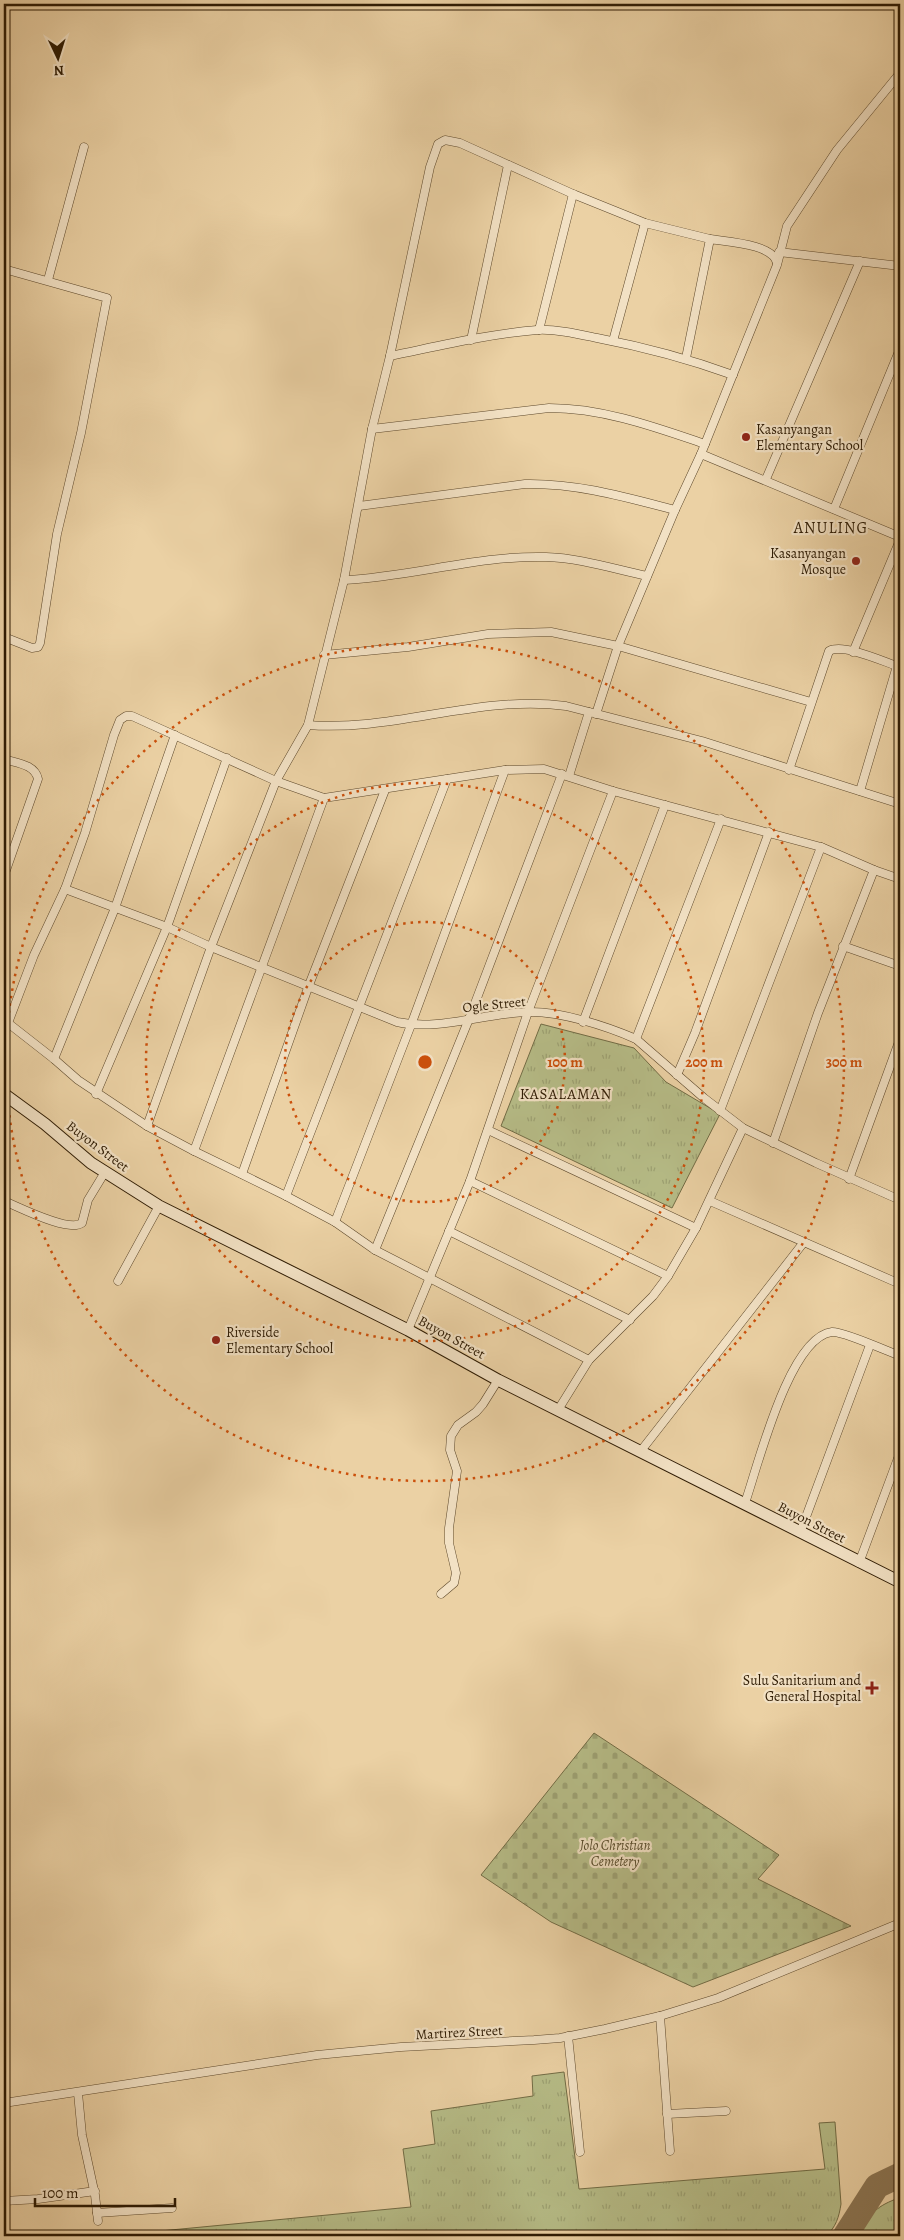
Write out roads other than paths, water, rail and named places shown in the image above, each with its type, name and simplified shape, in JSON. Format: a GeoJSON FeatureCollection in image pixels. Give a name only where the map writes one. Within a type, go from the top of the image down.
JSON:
{"type":"FeatureCollection","features":[{"type":"Feature","properties":{"kind":"main road","name":"Buyon Street"},"geometry":{"type":"LineString","coordinates":[[4,1094],[105,1172],[159,1206],[408,1330],[498,1380],[900,1582]]}},
{"type":"Feature","properties":{"kind":"street"},"geometry":{"type":"LineString","coordinates":[[375,1250],[565,775],[733,375],[777,265],[787,226],[837,150],[900,73]]}},
{"type":"Feature","properties":{"kind":"street"},"geometry":{"type":"LineString","coordinates":[[147,1126],[211,947],[276,781],[308,725],[344,580],[372,429],[390,356],[430,167],[438,144],[445,140],[451,141],[645,223],[767,250],[774,256],[777,265]]}},
{"type":"Feature","properties":{"kind":"street"},"geometry":{"type":"LineString","coordinates":[[48,280],[84,147]]}},
{"type":"Feature","properties":{"kind":"street"},"geometry":{"type":"LineString","coordinates":[[471,340],[508,166]]}},
{"type":"Feature","properties":{"kind":"street"},"geometry":{"type":"LineString","coordinates":[[539,330],[573,194]]}},
{"type":"Feature","properties":{"kind":"street"},"geometry":{"type":"LineString","coordinates":[[613,341],[645,223]]}},
{"type":"Feature","properties":{"kind":"street"},"geometry":{"type":"LineString","coordinates":[[686,358],[710,238]]}},
{"type":"Feature","properties":{"kind":"street"},"geometry":{"type":"LineString","coordinates":[[779,252],[900,266]]}},
{"type":"Feature","properties":{"kind":"street"},"geometry":{"type":"LineString","coordinates":[[766,479],[860,261]]}},
{"type":"Feature","properties":{"kind":"street"},"geometry":{"type":"LineString","coordinates":[[4,269],[107,298],[81,434],[57,534],[40,643],[38,647],[32,648],[4,636]]}},
{"type":"Feature","properties":{"kind":"street"},"geometry":{"type":"LineString","coordinates":[[390,356],[471,340],[539,330],[571,333],[613,341],[686,358],[733,375]]}},
{"type":"Feature","properties":{"kind":"street"},"geometry":{"type":"LineString","coordinates":[[834,509],[900,349]]}},
{"type":"Feature","properties":{"kind":"street"},"geometry":{"type":"LineString","coordinates":[[372,429],[523,411],[566,408],[640,422],[705,444]]}},
{"type":"Feature","properties":{"kind":"street"},"geometry":{"type":"LineString","coordinates":[[701,454],[766,479],[900,539],[854,652]]}},
{"type":"Feature","properties":{"kind":"street"},"geometry":{"type":"LineString","coordinates":[[359,506],[525,484],[551,483],[592,489],[675,510]]}},
{"type":"Feature","properties":{"kind":"street"},"geometry":{"type":"LineString","coordinates":[[344,580],[367,579],[468,563],[529,557],[562,558],[647,576]]}},
{"type":"Feature","properties":{"kind":"street"},"geometry":{"type":"LineString","coordinates":[[324,655],[408,647],[511,632],[550,632],[618,646],[811,702]]}},
{"type":"Feature","properties":{"kind":"street"},"geometry":{"type":"LineString","coordinates":[[789,770],[828,652],[837,648],[854,652],[899,666],[860,792]]}},
{"type":"Feature","properties":{"kind":"street"},"geometry":{"type":"LineString","coordinates":[[308,725],[332,727],[363,725],[532,703],[566,706],[702,741],[900,804]]}},
{"type":"Feature","properties":{"kind":"street"},"geometry":{"type":"LineString","coordinates":[[589,1360],[375,1250],[335,1222],[286,1196],[147,1126],[96,1094],[54,1059],[6,1026],[34,955],[65,889],[120,720],[126,716],[132,716],[276,781],[324,798],[505,770],[544,770],[613,791],[821,847],[900,879]]}},
{"type":"Feature","properties":{"kind":"street"},"geometry":{"type":"LineString","coordinates":[[54,1059],[115,908],[174,735]]}},
{"type":"Feature","properties":{"kind":"street"},"geometry":{"type":"LineString","coordinates":[[96,1094],[168,927],[227,758]]}},
{"type":"Feature","properties":{"kind":"street"},"geometry":{"type":"LineString","coordinates":[[4,759],[29,767],[35,771],[38,779],[4,876]]}},
{"type":"Feature","properties":{"kind":"street"},"geometry":{"type":"LineString","coordinates":[[335,1222],[411,1025],[505,770]]}},
{"type":"Feature","properties":{"kind":"street"},"geometry":{"type":"LineString","coordinates":[[286,1196],[358,1005],[447,779]]}},
{"type":"Feature","properties":{"kind":"street"},"geometry":{"type":"LineString","coordinates":[[242,1174],[310,985],[385,790]]}},
{"type":"Feature","properties":{"kind":"street"},"geometry":{"type":"LineString","coordinates":[[408,1330],[470,1181],[528,1012],[613,791]]}},
{"type":"Feature","properties":{"kind":"street"},"geometry":{"type":"LineString","coordinates":[[194,1151],[260,966],[324,798]]}},
{"type":"Feature","properties":{"kind":"street"},"geometry":{"type":"LineString","coordinates":[[583,1022],[665,805]]}},
{"type":"Feature","properties":{"kind":"street"},"geometry":{"type":"LineString","coordinates":[[636,1039],[721,820]]}},
{"type":"Feature","properties":{"kind":"street"},"geometry":{"type":"LineString","coordinates":[[677,1075],[695,1033],[769,832]]}},
{"type":"Feature","properties":{"kind":"street"},"geometry":{"type":"LineString","coordinates":[[720,1111],[821,847]]}},
{"type":"Feature","properties":{"kind":"street"},"geometry":{"type":"LineString","coordinates":[[773,1143],[843,946],[874,870]]}},
{"type":"Feature","properties":{"kind":"street","name":"Ogle Street"},"geometry":{"type":"LineString","coordinates":[[65,889],[168,927],[211,947],[310,985],[397,1022],[411,1025],[528,1012],[556,1015],[636,1039],[720,1111],[743,1128],[900,1200]]}},
{"type":"Feature","properties":{"kind":"street"},"geometry":{"type":"LineString","coordinates":[[843,946],[900,966]]}},
{"type":"Feature","properties":{"kind":"street"},"geometry":{"type":"LineString","coordinates":[[849,1178],[900,1040]]}},
{"type":"Feature","properties":{"kind":"street"},"geometry":{"type":"LineString","coordinates":[[558,1410],[589,1360],[653,1296],[668,1276],[710,1201],[743,1128]]}},
{"type":"Feature","properties":{"kind":"street"},"geometry":{"type":"LineString","coordinates":[[488,1130],[696,1228]]}},
{"type":"Feature","properties":{"kind":"street"},"geometry":{"type":"LineString","coordinates":[[4,1201],[40,1216],[72,1226],[79,1225],[82,1223],[94,1188],[105,1172]]}},
{"type":"Feature","properties":{"kind":"street"},"geometry":{"type":"LineString","coordinates":[[470,1181],[668,1276]]}},
{"type":"Feature","properties":{"kind":"street"},"geometry":{"type":"LineString","coordinates":[[710,1201],[900,1284]]}},
{"type":"Feature","properties":{"kind":"street"},"geometry":{"type":"LineString","coordinates":[[118,1281],[159,1206]]}},
{"type":"Feature","properties":{"kind":"street"},"geometry":{"type":"LineString","coordinates":[[449,1231],[630,1320]]}},
{"type":"Feature","properties":{"kind":"street"},"geometry":{"type":"LineString","coordinates":[[640,1452],[804,1242]]}},
{"type":"Feature","properties":{"kind":"street"},"geometry":{"type":"LineString","coordinates":[[744,1502],[777,1405],[795,1368],[820,1337],[835,1332],[900,1356]]}},
{"type":"Feature","properties":{"kind":"street"},"geometry":{"type":"LineString","coordinates":[[800,1532],[870,1345]]}},
{"type":"Feature","properties":{"kind":"street"},"geometry":{"type":"LineString","coordinates":[[441,1594],[454,1583],[456,1574],[449,1534],[457,1471],[450,1450],[451,1436],[458,1425],[476,1412],[483,1404],[498,1380]]}},
{"type":"Feature","properties":{"kind":"street"},"geometry":{"type":"LineString","coordinates":[[859,1563],[900,1453]]}},
{"type":"Feature","properties":{"kind":"street","name":"Martirez Street"},"geometry":{"type":"LineString","coordinates":[[4,2103],[317,2055],[401,2047],[507,2042],[568,2036],[660,2016],[718,1998],[900,1923]]}},
{"type":"Feature","properties":{"kind":"street"},"geometry":{"type":"LineString","coordinates":[[660,2016],[670,2151]]}},
{"type":"Feature","properties":{"kind":"street"},"geometry":{"type":"LineString","coordinates":[[568,2036],[580,2152]]}},
{"type":"Feature","properties":{"kind":"street"},"geometry":{"type":"LineString","coordinates":[[78,2093],[82,2135],[98,2217],[172,2208]]}},
{"type":"Feature","properties":{"kind":"street"},"geometry":{"type":"LineString","coordinates":[[667,2114],[726,2111]]}},
{"type":"Feature","properties":{"kind":"street"},"geometry":{"type":"LineString","coordinates":[[4,2201],[38,2199],[94,2191]]}},
{"type":"Feature","properties":{"kind":"place","name":"Kasanyangan Elementary School"},"geometry":{"type":"Point","coordinates":[746,437]}},
{"type":"Feature","properties":{"kind":"place","name":"Kasanyangan Mosque"},"geometry":{"type":"Point","coordinates":[856,561]}},
{"type":"Feature","properties":{"kind":"place","name":"Riverside Elementary School"},"geometry":{"type":"Point","coordinates":[216,1340]}},
{"type":"Feature","properties":{"kind":"place","name":"Sulu Sanitarium and General Hospital"},"geometry":{"type":"Point","coordinates":[872,1688]}},
{"type":"Feature","properties":{"kind":"district","name":"ANULING"},"geometry":{"type":"Point","coordinates":[831,527]}},
{"type":"Feature","properties":{"kind":"district","name":"KASALAMAN"},"geometry":{"type":"Point","coordinates":[566,1094]}},
{"type":"Feature","properties":{"kind":"park label","name":"Jolo Christian Cemetery"},"geometry":{"type":"Point","coordinates":[615,1854]}}]}
